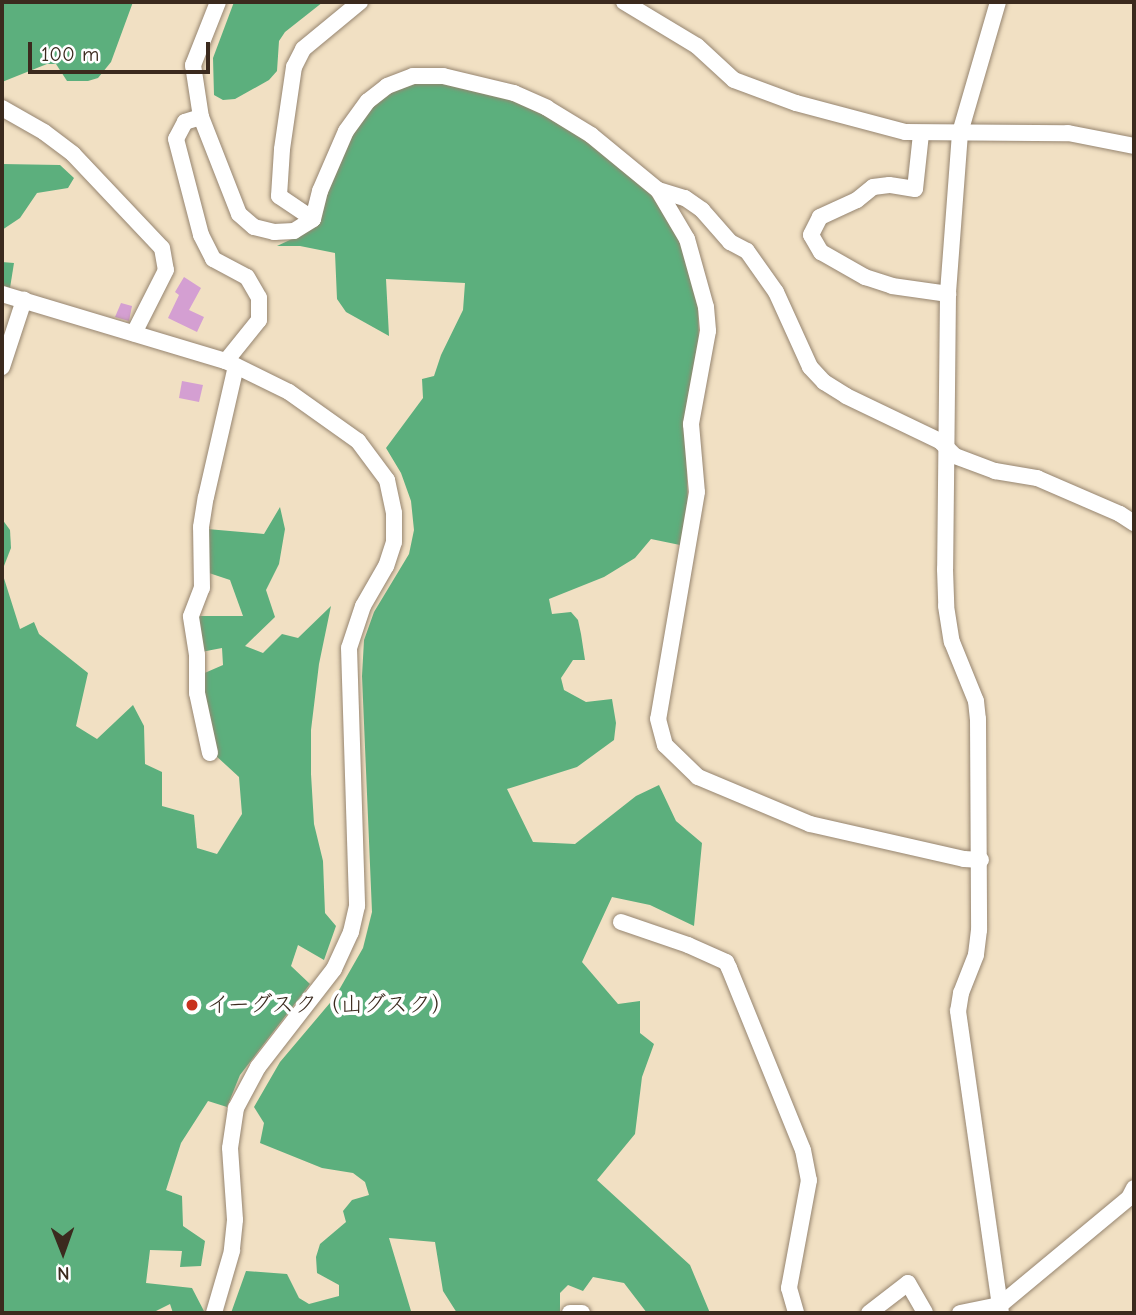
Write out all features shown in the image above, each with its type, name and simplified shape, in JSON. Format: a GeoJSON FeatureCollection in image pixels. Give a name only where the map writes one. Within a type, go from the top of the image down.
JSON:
{"type":"FeatureCollection","features":[{"type":"Feature","properties":{"kind":"street"},"geometry":{"type":"LineString","coordinates":[[218,2],[193,65],[201,117],[239,214],[254,227],[274,232],[294,231],[313,219],[320,191],[346,131],[368,101],[387,86],[413,76],[443,76],[514,93],[547,108],[590,135],[658,190],[687,239],[706,307],[708,331],[691,425],[695,505],[658,719],[664,745],[698,777],[810,824],[964,859],[981,860]]}},
{"type":"Feature","properties":{"kind":"street"},"geometry":{"type":"LineString","coordinates":[[313,219],[279,197],[282,149],[294,67],[303,49],[360,2]]}},
{"type":"Feature","properties":{"kind":"street"},"geometry":{"type":"LineString","coordinates":[[624,2],[696,46],[734,80],[766,94],[882,127],[922,134],[1068,133],[1134,146]]}},
{"type":"Feature","properties":{"kind":"street"},"geometry":{"type":"LineString","coordinates":[[998,2],[960,133],[948,294],[946,606],[952,642],[976,701],[981,860],[976,955],[961,993],[958,1012],[1000,1309]]}},
{"type":"Feature","properties":{"kind":"street"},"geometry":{"type":"LineString","coordinates":[[2,108],[44,132],[72,154],[162,248],[166,270],[134,332]]}},
{"type":"Feature","properties":{"kind":"street"},"geometry":{"type":"LineString","coordinates":[[201,117],[185,122],[176,139],[201,235],[213,259],[247,277],[259,299],[259,320],[231,364],[201,527],[202,588],[191,616],[197,655],[197,693],[210,753]]}},
{"type":"Feature","properties":{"kind":"street"},"geometry":{"type":"LineString","coordinates":[[922,134],[915,189],[889,185],[873,187],[857,200],[820,217],[811,235],[821,252],[865,277],[892,286],[948,294]]}},
{"type":"Feature","properties":{"kind":"street"},"geometry":{"type":"LineString","coordinates":[[658,190],[685,198],[702,210],[730,242],[747,251],[776,292],[805,358],[824,382],[846,396],[940,440],[964,460],[995,471],[1037,478],[1120,514],[1134,523]]}},
{"type":"Feature","properties":{"kind":"street"},"geometry":{"type":"LineString","coordinates":[[2,295],[134,332],[231,364],[289,392],[340,425],[358,441],[387,480],[394,523],[394,542],[386,566],[363,606],[349,648],[357,906],[351,932],[334,969],[258,1067],[236,1108],[230,1148],[235,1220],[232,1251],[214,1313]]}},
{"type":"Feature","properties":{"kind":"street"},"geometry":{"type":"LineString","coordinates":[[2,367],[24,300]]}},
{"type":"Feature","properties":{"kind":"street"},"geometry":{"type":"LineString","coordinates":[[1120,514],[1134,503]]}},
{"type":"Feature","properties":{"kind":"street"},"geometry":{"type":"LineString","coordinates":[[621,922],[688,945],[726,962],[803,1150],[809,1180],[789,1288],[796,1313]]}},
{"type":"Feature","properties":{"kind":"street"},"geometry":{"type":"LineString","coordinates":[[960,1313],[1000,1309],[1129,1198],[1134,1188]]}},
{"type":"Feature","properties":{"kind":"street"},"geometry":{"type":"LineString","coordinates":[[869,1313],[908,1283],[925,1313]]}},
{"type":"Feature","properties":{"kind":"street"},"geometry":{"type":"LineString","coordinates":[[570,1313],[582,1313]]}},
{"type":"Feature","properties":{"kind":"green space"},"geometry":{"type":"Polygon","coordinates":[[[2,2],[133,2],[111,62],[98,78],[67,81],[56,64],[47,64],[2,82],[2,2]]]}},
{"type":"Feature","properties":{"kind":"green space"},"geometry":{"type":"Polygon","coordinates":[[[234,2],[323,2],[285,32],[279,41],[277,71],[269,80],[235,99],[223,100],[214,95],[213,58],[234,2]]]}},
{"type":"Feature","properties":{"kind":"green space"},"geometry":{"type":"Polygon","coordinates":[[[422,82],[449,84],[511,97],[584,136],[650,193],[681,241],[698,301],[699,345],[685,416],[688,506],[680,545],[651,539],[635,558],[604,577],[549,599],[552,614],[571,612],[578,620],[581,634],[585,660],[573,660],[561,678],[564,690],[586,702],[612,699],[616,723],[614,740],[577,767],[507,789],[533,842],[575,844],[636,796],[659,785],[676,821],[702,843],[694,926],[650,905],[612,897],[582,962],[618,1004],[640,1001],[640,1033],[654,1044],[642,1077],[635,1134],[597,1180],[690,1265],[710,1313],[647,1313],[624,1283],[593,1277],[583,1291],[568,1285],[560,1293],[560,1313],[457,1313],[443,1291],[435,1242],[389,1238],[411,1311],[416,1313],[231,1313],[246,1271],[287,1274],[299,1298],[309,1304],[339,1296],[339,1285],[317,1273],[316,1257],[320,1244],[346,1222],[343,1211],[352,1200],[369,1195],[365,1182],[353,1173],[322,1168],[260,1143],[264,1123],[254,1107],[280,1062],[335,997],[363,948],[372,912],[362,676],[364,640],[374,612],[409,554],[414,530],[411,501],[401,473],[386,448],[423,398],[422,379],[434,376],[463,310],[465,283],[386,279],[389,336],[346,312],[337,299],[335,253],[300,246],[277,246],[294,238],[327,188],[348,141],[382,94],[422,82]]]}},
{"type":"Feature","properties":{"kind":"green space"},"geometry":{"type":"Polygon","coordinates":[[[2,164],[60,165],[74,178],[68,188],[37,193],[20,218],[2,230],[2,164]]]}},
{"type":"Feature","properties":{"kind":"green space"},"geometry":{"type":"Polygon","coordinates":[[[2,262],[14,263],[10,288],[2,285],[2,262]]]}},
{"type":"Feature","properties":{"kind":"green space"},"geometry":{"type":"Polygon","coordinates":[[[280,507],[285,529],[279,564],[266,590],[275,617],[245,646],[263,653],[282,634],[298,638],[331,606],[319,664],[311,730],[311,774],[314,824],[323,861],[325,913],[336,926],[324,960],[298,945],[291,966],[310,984],[240,1075],[227,1107],[208,1101],[181,1143],[166,1190],[182,1196],[183,1226],[205,1241],[201,1266],[180,1267],[182,1251],[150,1250],[146,1283],[192,1288],[205,1313],[173,1313],[170,1304],[152,1313],[2,1313],[2,572],[20,629],[34,622],[39,634],[88,673],[76,726],[97,739],[133,705],[144,726],[145,764],[162,772],[162,806],[194,815],[197,848],[217,854],[242,814],[239,777],[214,754],[200,675],[223,665],[222,648],[201,652],[197,616],[243,616],[230,580],[206,572],[207,529],[264,534],[280,507]]]}},
{"type":"Feature","properties":{"kind":"green space"},"geometry":{"type":"Polygon","coordinates":[[[2,519],[10,530],[11,548],[2,571],[2,519]]]}},
{"type":"Feature","properties":{"kind":"building"},"geometry":{"type":"Polygon","coordinates":[[[184,277],[201,288],[189,310],[204,317],[197,332],[168,318],[179,295],[175,292],[184,277]]]}},
{"type":"Feature","properties":{"kind":"building"},"geometry":{"type":"Polygon","coordinates":[[[121,303],[132,306],[129,321],[115,317],[121,303]]]}},
{"type":"Feature","properties":{"kind":"building"},"geometry":{"type":"Polygon","coordinates":[[[182,381],[203,385],[199,402],[179,398],[182,381]]]}},
{"type":"Feature","properties":{"kind":"place","name":"イーグスク（山グスク）"},"geometry":{"type":"Point","coordinates":[192,1005]}}]}
